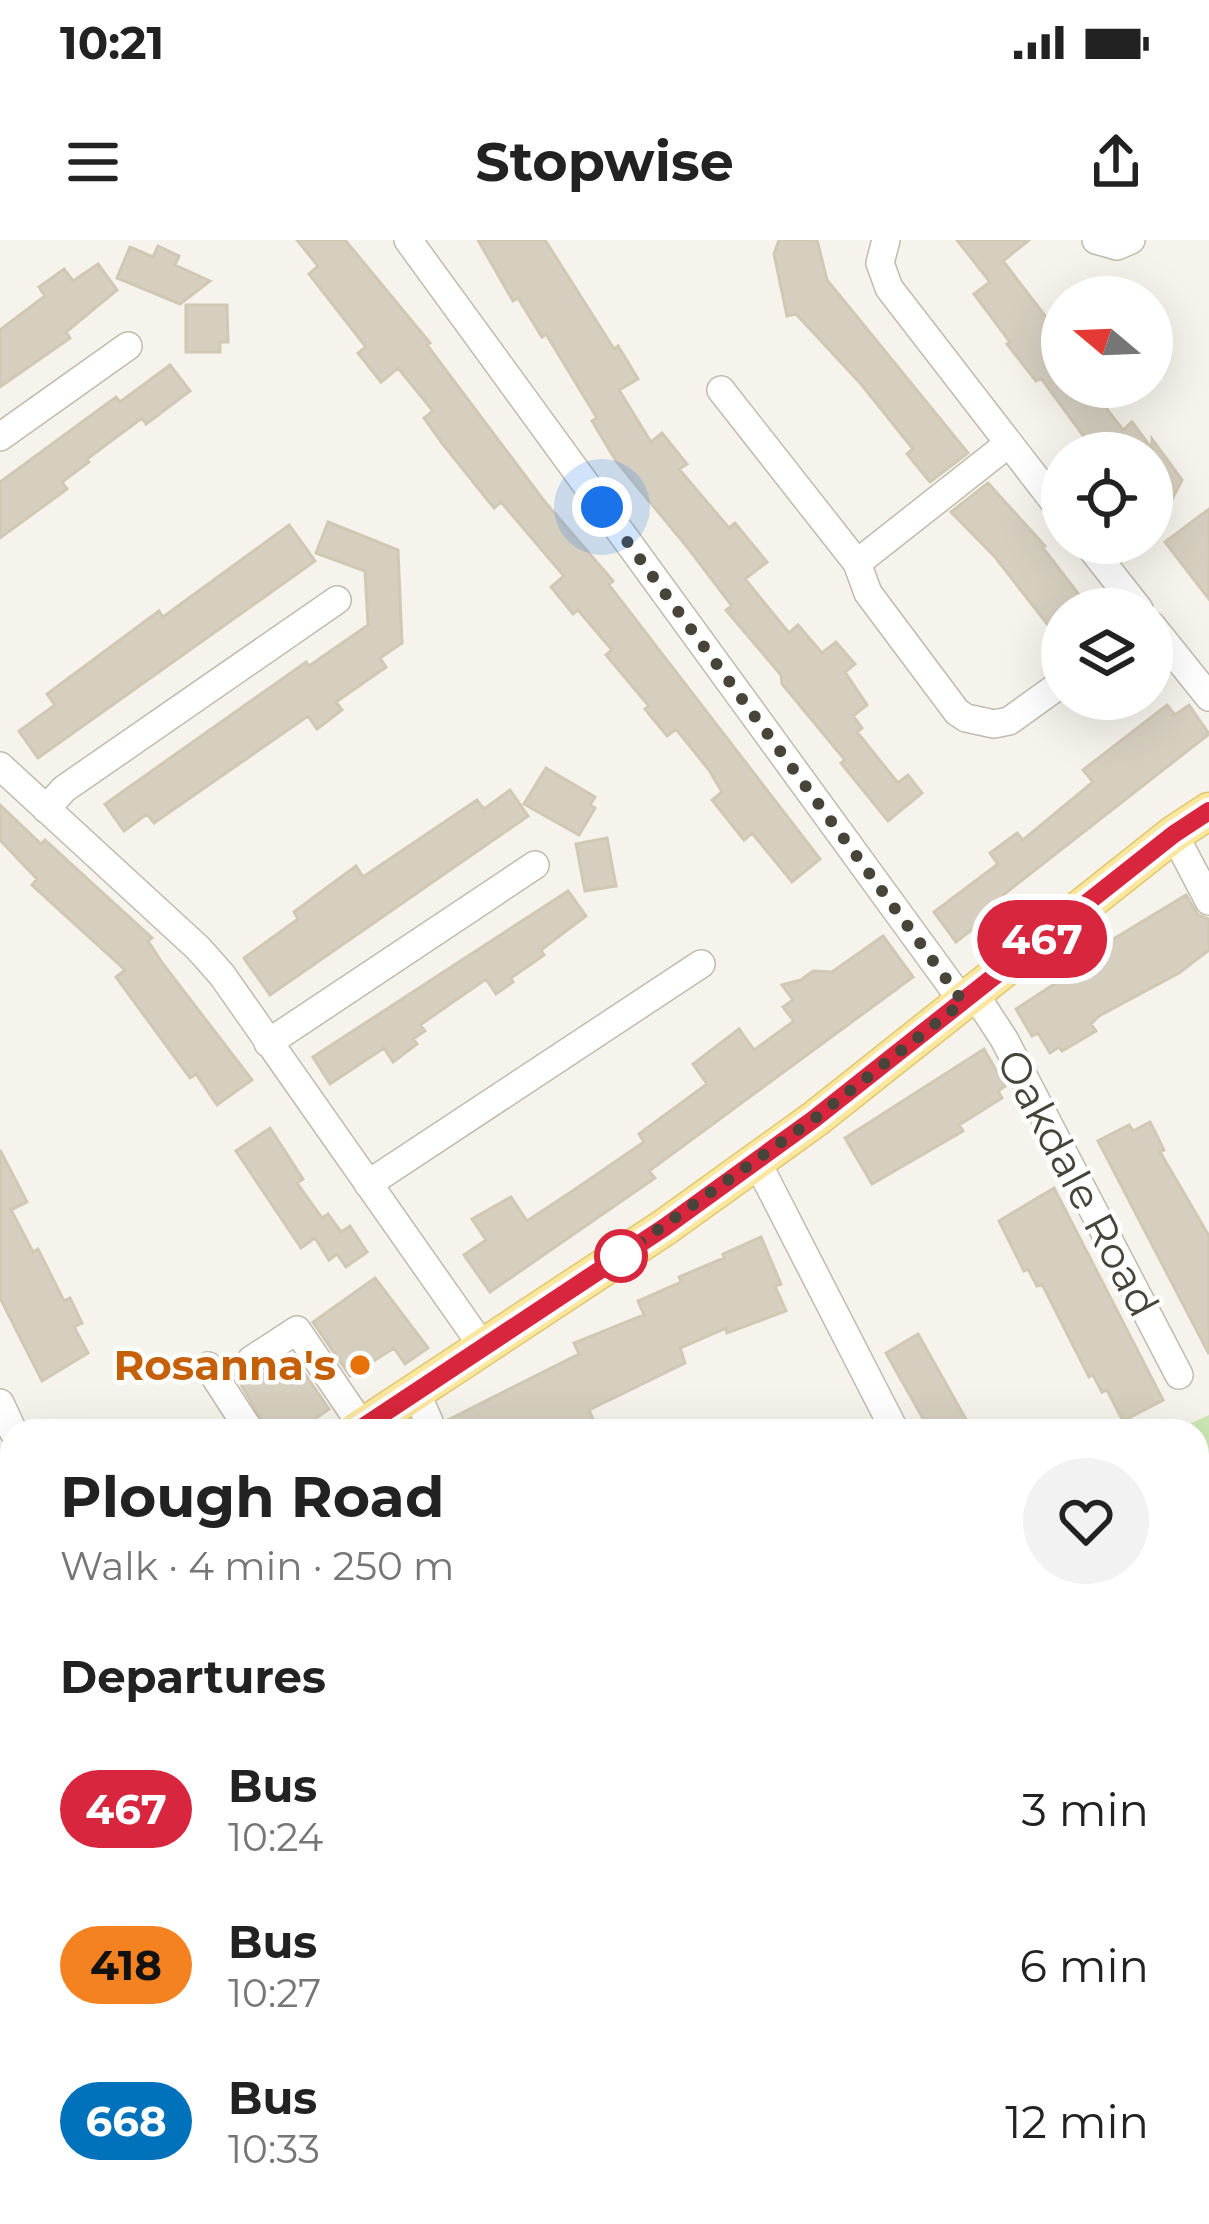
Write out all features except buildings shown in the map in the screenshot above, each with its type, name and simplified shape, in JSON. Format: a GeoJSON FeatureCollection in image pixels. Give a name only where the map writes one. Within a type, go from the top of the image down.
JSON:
{"type":"FeatureCollection","features":[{"type":"Feature","properties":{"kind":"main road"},"geometry":{"type":"LineString","coordinates":[[375,1419],[665,1227],[757,1160],[1209,811]]}},
{"type":"Feature","properties":{"kind":"street","name":"Oakdale Road"},"geometry":{"type":"LineString","coordinates":[[408,240],[1004,1039],[1179,1375]]}},
{"type":"Feature","properties":{"kind":"street"},"geometry":{"type":"LineString","coordinates":[[886,240],[880,263],[889,288],[1041,485]]}},
{"type":"Feature","properties":{"kind":"street"},"geometry":{"type":"LineString","coordinates":[[1096,240],[1117,246],[1131,240]]}},
{"type":"Feature","properties":{"kind":"street"},"geometry":{"type":"LineString","coordinates":[[0,437],[128,346]]}},
{"type":"Feature","properties":{"kind":"street"},"geometry":{"type":"LineString","coordinates":[[722,391],[857,562],[868,592],[957,712],[994,724],[1009,721],[1041,698]]}},
{"type":"Feature","properties":{"kind":"street"},"geometry":{"type":"LineString","coordinates":[[857,562],[1008,443]]}},
{"type":"Feature","properties":{"kind":"street"},"geometry":{"type":"LineString","coordinates":[[1104,564],[1122,588]]}},
{"type":"Feature","properties":{"kind":"street"},"geometry":{"type":"LineString","coordinates":[[46,808],[64,789],[338,600]]}},
{"type":"Feature","properties":{"kind":"street"},"geometry":{"type":"LineString","coordinates":[[1173,653],[1209,698]]}},
{"type":"Feature","properties":{"kind":"street"},"geometry":{"type":"LineString","coordinates":[[0,766],[222,975],[482,1347]]}},
{"type":"Feature","properties":{"kind":"street"},"geometry":{"type":"LineString","coordinates":[[1174,834],[1209,901]]}},
{"type":"Feature","properties":{"kind":"street"},"geometry":{"type":"LineString","coordinates":[[268,1043],[535,866]]}},
{"type":"Feature","properties":{"kind":"street"},"geometry":{"type":"LineString","coordinates":[[368,1184],[701,964]]}},
{"type":"Feature","properties":{"kind":"street"},"geometry":{"type":"LineString","coordinates":[[757,1160],[885,1419]]}},
{"type":"Feature","properties":{"kind":"street"},"geometry":{"type":"LineString","coordinates":[[251,1360],[297,1330],[354,1419]]}},
{"type":"Feature","properties":{"kind":"street"},"geometry":{"type":"LineString","coordinates":[[208,1366],[242,1419]]}},
{"type":"Feature","properties":{"kind":"street"},"geometry":{"type":"LineString","coordinates":[[416,1392],[428,1419]]}},
{"type":"Feature","properties":{"kind":"bus line","name":"467"},"geometry":{"type":"LineString","coordinates":[[375,1419],[665,1227],[786,1140],[1209,811]]}},
{"type":"Feature","properties":{"kind":"place","name":"Rosanna's"},"geometry":{"type":"Point","coordinates":[360,1365]}},
{"type":"Feature","properties":{"kind":"route"},"geometry":{"type":"LineString","coordinates":[[602,507],[963,1002],[814,1119],[621,1256]]}}]}
